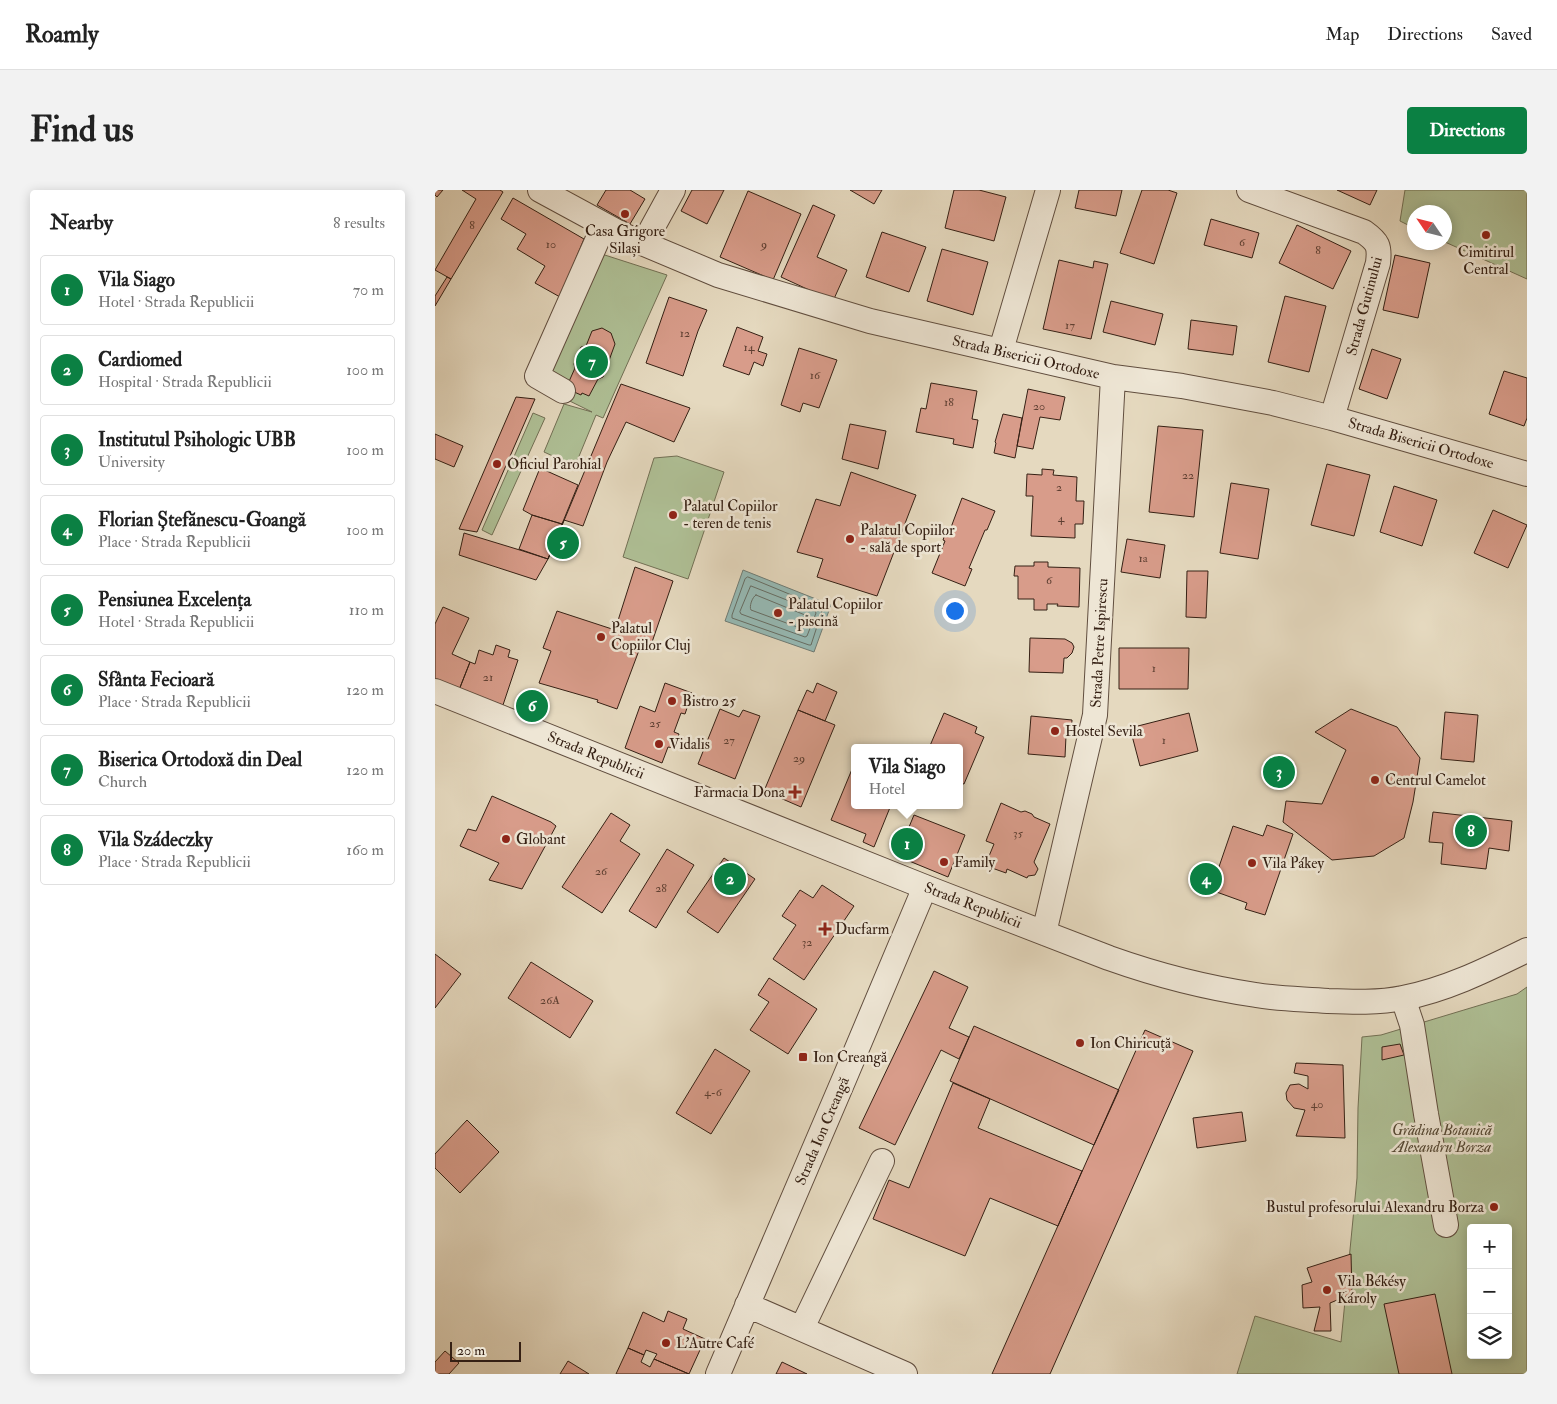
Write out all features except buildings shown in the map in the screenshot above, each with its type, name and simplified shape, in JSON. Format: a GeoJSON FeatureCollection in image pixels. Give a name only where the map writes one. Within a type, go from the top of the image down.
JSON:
{"type":"FeatureCollection","features":[{"type":"Feature","properties":{"kind":"street","name":"Strada Bisericii Ortodoxe"},"geometry":{"type":"LineString","coordinates":[[540,190],[604,225],[718,275],[870,322],[1001,350],[1113,377],[1182,386],[1273,402],[1527,474]]}},
{"type":"Feature","properties":{"kind":"street"},"geometry":{"type":"LineString","coordinates":[[644,243],[673,190]]}},
{"type":"Feature","properties":{"kind":"street"},"geometry":{"type":"LineString","coordinates":[[1001,350],[1048,190]]}},
{"type":"Feature","properties":{"kind":"street","name":"Strada Gutinului"},"geometry":{"type":"LineString","coordinates":[[1249,190],[1364,232],[1376,241],[1379,252],[1378,263],[1332,418]]}},
{"type":"Feature","properties":{"kind":"street"},"geometry":{"type":"LineString","coordinates":[[563,391],[537,376],[604,225]]}},
{"type":"Feature","properties":{"kind":"street","name":"Strada Petre Ispirescu"},"geometry":{"type":"LineString","coordinates":[[1044,933],[1095,715],[1113,377]]}},
{"type":"Feature","properties":{"kind":"street","name":"Strada Republicii"},"geometry":{"type":"LineString","coordinates":[[435,691],[925,887],[1138,968],[1255,995],[1348,1002],[1403,998],[1461,980],[1527,950]]}},
{"type":"Feature","properties":{"kind":"street","name":"Strada Ion Creangă"},"geometry":{"type":"LineString","coordinates":[[717,1374],[925,887]]}},
{"type":"Feature","properties":{"kind":"street"},"geometry":{"type":"LineString","coordinates":[[1403,998],[1412,1025],[1446,1225]]}},
{"type":"Feature","properties":{"kind":"street"},"geometry":{"type":"LineString","coordinates":[[802,1328],[882,1161]]}},
{"type":"Feature","properties":{"kind":"street"},"geometry":{"type":"LineString","coordinates":[[747,1305],[905,1374]]}},
{"type":"Feature","properties":{"kind":"green space","name":"Cimitirul Central"},"geometry":{"type":"Polygon","coordinates":[[[1405,190],[1527,190],[1527,279],[1452,245],[1452,205],[1407,205],[1407,224],[1400,221],[1405,190]]]}},
{"type":"Feature","properties":{"kind":"green space"},"geometry":{"type":"Polygon","coordinates":[[[583,248],[667,275],[603,418],[596,415],[575,466],[544,452],[564,404],[592,412],[525,379],[583,248]]]}},
{"type":"Feature","properties":{"kind":"green space"},"geometry":{"type":"Polygon","coordinates":[[[533,413],[545,418],[492,535],[482,530],[533,413]]]}},
{"type":"Feature","properties":{"kind":"green space","name":"Palatul Copiilor - teren de tenis"},"geometry":{"type":"Polygon","coordinates":[[[677,456],[724,472],[688,579],[623,557],[654,458],[677,456]]]}},
{"type":"Feature","properties":{"kind":"green space","name":"Grădina Botanică Alexandru Borza"},"geometry":{"type":"Polygon","coordinates":[[[1527,987],[1527,1374],[1237,1374],[1255,1316],[1341,1342],[1357,1178],[1362,1037],[1381,1035],[1517,994],[1527,987]]]}},
{"type":"Feature","properties":{"kind":"water","name":"Palatul Copiilor - piscină"},"geometry":{"type":"Polygon","coordinates":[[[743,570],[831,605],[814,652],[725,621],[743,570]]]}},
{"type":"Feature","properties":{"kind":"place","name":"Casa Grigore Silași"},"geometry":{"type":"Point","coordinates":[625,214]}},
{"type":"Feature","properties":{"kind":"place","name":"Cimitirul Central"},"geometry":{"type":"Point","coordinates":[1486,235]}},
{"type":"Feature","properties":{"kind":"place","name":"Biserica Ortodoxă din Deal"},"geometry":{"type":"Point","coordinates":[592,362]}},
{"type":"Feature","properties":{"kind":"place","name":"Oficiul Parohial"},"geometry":{"type":"Point","coordinates":[497,464]}},
{"type":"Feature","properties":{"kind":"place","name":"Palatul Copiilor - teren de tenis"},"geometry":{"type":"Point","coordinates":[673,515]}},
{"type":"Feature","properties":{"kind":"place","name":"Palatul Copiilor - sală de sport"},"geometry":{"type":"Point","coordinates":[850,539]}},
{"type":"Feature","properties":{"kind":"place","name":"Pensiunea Excelența"},"geometry":{"type":"Point","coordinates":[563,543]}},
{"type":"Feature","properties":{"kind":"place","name":"Palatul Copiilor - piscină"},"geometry":{"type":"Point","coordinates":[778,613]}},
{"type":"Feature","properties":{"kind":"place","name":"Palatul Copiilor Cluj"},"geometry":{"type":"Point","coordinates":[601,637]}},
{"type":"Feature","properties":{"kind":"place","name":"Bistro 25"},"geometry":{"type":"Point","coordinates":[672,701]}},
{"type":"Feature","properties":{"kind":"place","name":"Sfânta Fecioară"},"geometry":{"type":"Point","coordinates":[532,706]}},
{"type":"Feature","properties":{"kind":"place","name":"Hostel Sevila"},"geometry":{"type":"Point","coordinates":[1055,731]}},
{"type":"Feature","properties":{"kind":"place","name":"Vidalis"},"geometry":{"type":"Point","coordinates":[659,744]}},
{"type":"Feature","properties":{"kind":"place","name":"Institutul Psihologic UBB"},"geometry":{"type":"Point","coordinates":[1279,772]}},
{"type":"Feature","properties":{"kind":"place","name":"Centrul Camelot"},"geometry":{"type":"Point","coordinates":[1375,780]}},
{"type":"Feature","properties":{"kind":"place","name":"Farmacia Dona"},"geometry":{"type":"Point","coordinates":[795,792]}},
{"type":"Feature","properties":{"kind":"place","name":"Vila Szádeczky"},"geometry":{"type":"Point","coordinates":[1471,831]}},
{"type":"Feature","properties":{"kind":"place","name":"Globant"},"geometry":{"type":"Point","coordinates":[506,839]}},
{"type":"Feature","properties":{"kind":"place","name":"Vila Siago"},"geometry":{"type":"Point","coordinates":[907,844]}},
{"type":"Feature","properties":{"kind":"place","name":"Family"},"geometry":{"type":"Point","coordinates":[944,862]}},
{"type":"Feature","properties":{"kind":"place","name":"Vila Pákey"},"geometry":{"type":"Point","coordinates":[1252,863]}},
{"type":"Feature","properties":{"kind":"place","name":"Cardiomed"},"geometry":{"type":"Point","coordinates":[730,879]}},
{"type":"Feature","properties":{"kind":"place","name":"Florian Ștefănescu-Goangă"},"geometry":{"type":"Point","coordinates":[1206,879]}},
{"type":"Feature","properties":{"kind":"place","name":"Ducfarm"},"geometry":{"type":"Point","coordinates":[825,929]}},
{"type":"Feature","properties":{"kind":"place","name":"Ion Chiricuță"},"geometry":{"type":"Point","coordinates":[1080,1043]}},
{"type":"Feature","properties":{"kind":"place","name":"Ion Creangă"},"geometry":{"type":"Point","coordinates":[803,1057]}},
{"type":"Feature","properties":{"kind":"place","name":"Bustul profesorului Alexandru Borza"},"geometry":{"type":"Point","coordinates":[1494,1207]}},
{"type":"Feature","properties":{"kind":"place","name":"Vila Békésy Károly"},"geometry":{"type":"Point","coordinates":[1327,1290]}},
{"type":"Feature","properties":{"kind":"place","name":"L'Autre Café"},"geometry":{"type":"Point","coordinates":[666,1343]}}]}
